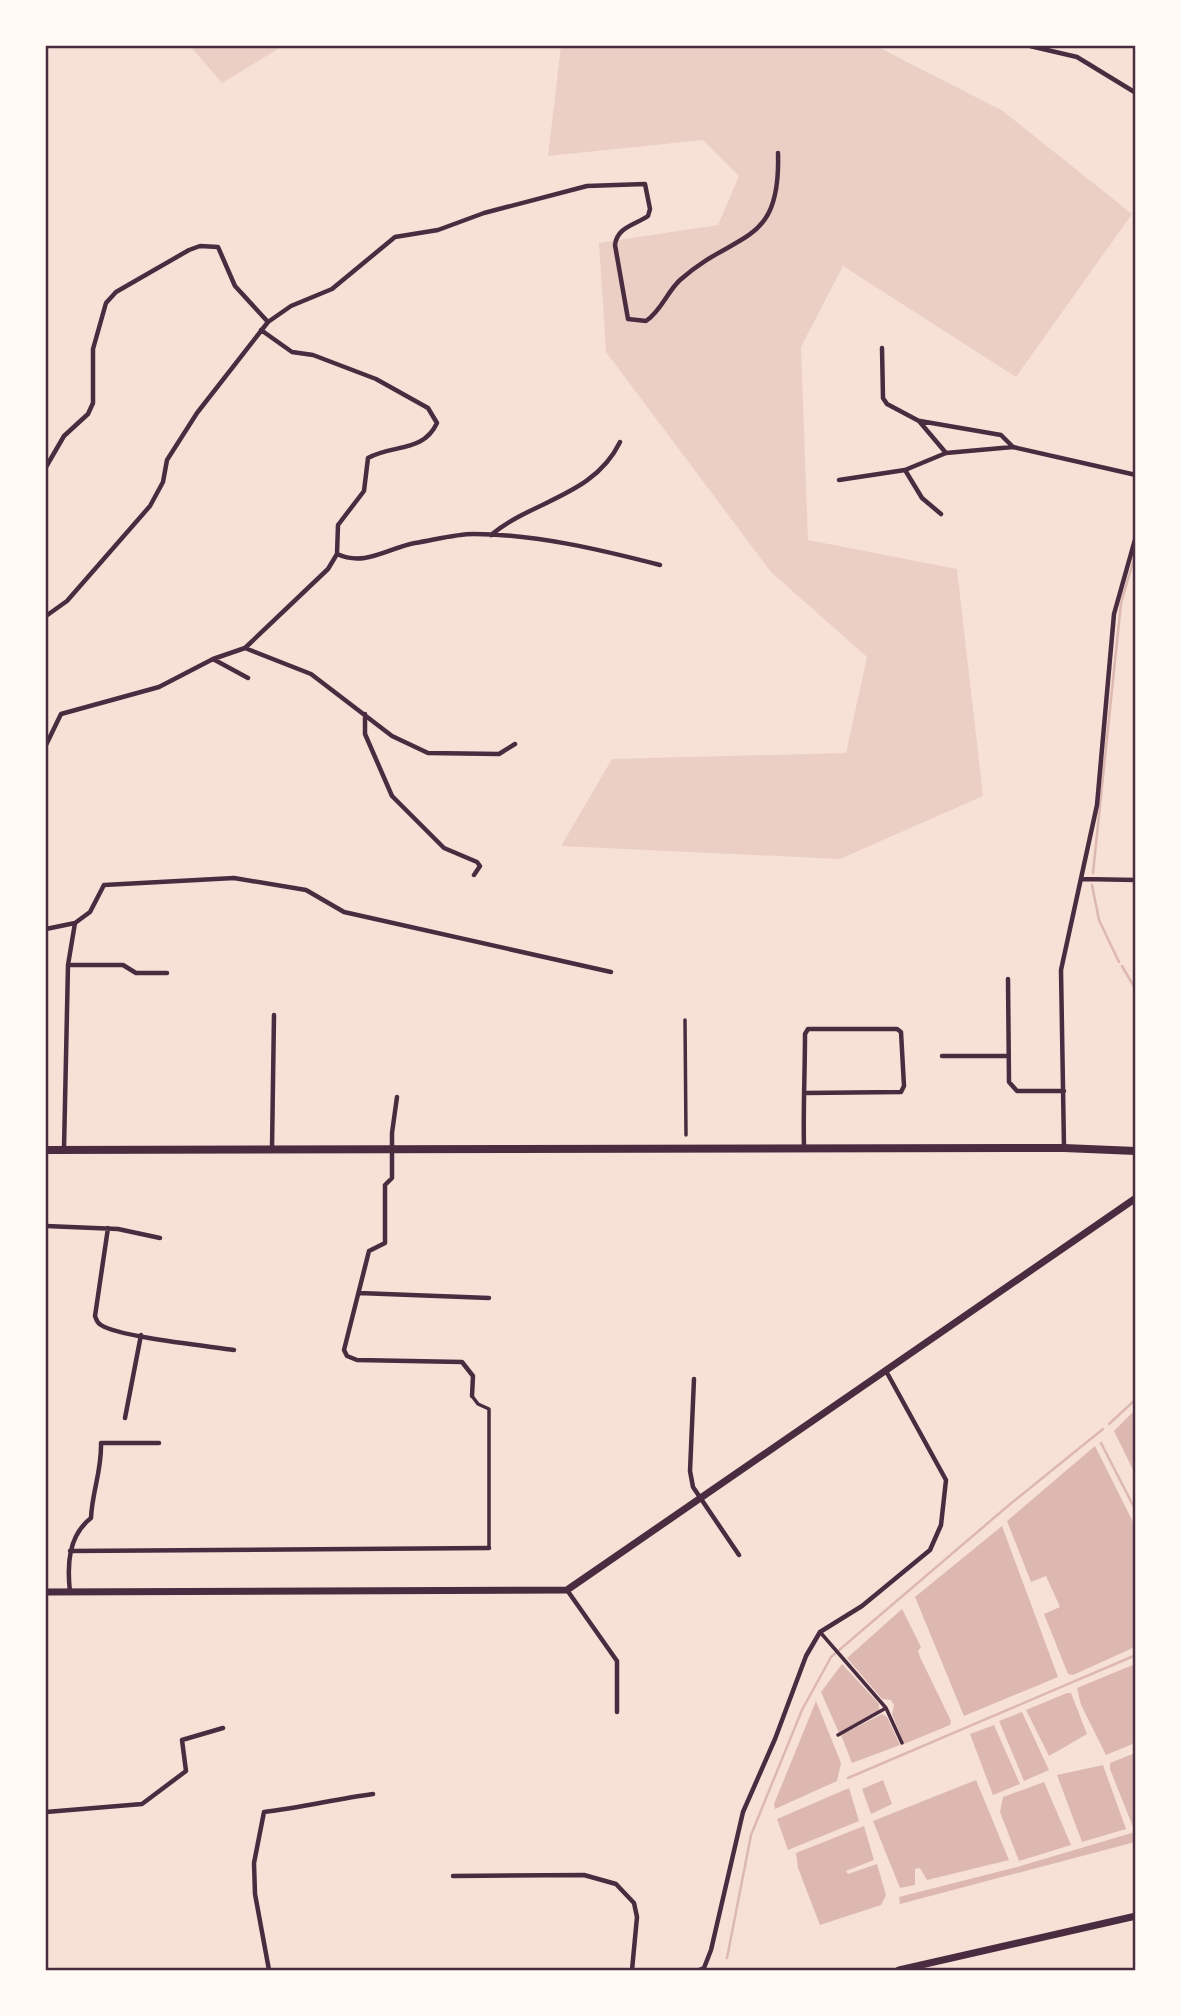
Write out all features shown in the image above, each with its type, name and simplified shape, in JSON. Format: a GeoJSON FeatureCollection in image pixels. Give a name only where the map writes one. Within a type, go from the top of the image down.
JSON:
{"type":"FeatureCollection","features":[{"type":"Feature","properties":{"kind":"main road"},"geometry":{"type":"LineString","coordinates":[[46,1150],[1064,1148],[1136,1151]]}},
{"type":"Feature","properties":{"kind":"main road"},"geometry":{"type":"LineString","coordinates":[[46,1592],[567,1590],[1136,1198]]}},
{"type":"Feature","properties":{"kind":"main road"},"geometry":{"type":"LineString","coordinates":[[899,1970],[1136,1916]]}},
{"type":"Feature","properties":{"kind":"street"},"geometry":{"type":"LineString","coordinates":[[1030,46],[1077,57],[1136,93]]}},
{"type":"Feature","properties":{"kind":"street"},"geometry":{"type":"LineString","coordinates":[[46,616],[67,601],[150,506],[163,482],[167,460],[197,413],[268,322],[291,306],[332,289],[395,237],[439,230],[484,213],[587,186],[645,184],[650,209],[648,216],[622,230],[616,237],[615,246],[628,319],[646,321],[679,281],[752,234],[767,220],[779,183],[778,153]]}},
{"type":"Feature","properties":{"kind":"street"},"geometry":{"type":"LineString","coordinates":[[46,467],[64,436],[88,414],[93,404],[93,349],[106,303],[116,292],[130,287],[189,250],[208,245],[218,247],[235,286],[268,322]]}},
{"type":"Feature","properties":{"kind":"street"},"geometry":{"type":"LineString","coordinates":[[46,745],[61,714],[159,687],[213,659],[245,648],[328,569],[337,554],[338,525],[364,491],[368,457],[423,442],[431,435],[437,423],[428,408],[376,379],[313,355],[292,352],[261,330]]}},
{"type":"Feature","properties":{"kind":"street"},"geometry":{"type":"LineString","coordinates":[[882,348],[883,398],[887,404],[919,421],[958,430],[1001,435],[1013,447]]}},
{"type":"Feature","properties":{"kind":"street"},"geometry":{"type":"LineString","coordinates":[[919,421],[946,453]]}},
{"type":"Feature","properties":{"kind":"street"},"geometry":{"type":"LineString","coordinates":[[490,536],[510,519],[588,482],[608,464],[620,442]]}},
{"type":"Feature","properties":{"kind":"street"},"geometry":{"type":"LineString","coordinates":[[839,480],[905,470],[946,453],[1013,447],[1136,474]]}},
{"type":"Feature","properties":{"kind":"street"},"geometry":{"type":"LineString","coordinates":[[905,470],[922,498],[941,514]]}},
{"type":"Feature","properties":{"kind":"street"},"geometry":{"type":"LineString","coordinates":[[337,554],[347,559],[366,559],[412,544],[473,534],[583,546],[660,565]]}},
{"type":"Feature","properties":{"kind":"street"},"geometry":{"type":"LineString","coordinates":[[1064,1148],[1061,970],[1097,804],[1114,614],[1136,536]]}},
{"type":"Feature","properties":{"kind":"street"},"geometry":{"type":"LineString","coordinates":[[245,648],[311,674],[392,736],[428,753],[499,754],[515,744]]}},
{"type":"Feature","properties":{"kind":"street"},"geometry":{"type":"LineString","coordinates":[[213,659],[248,678]]}},
{"type":"Feature","properties":{"kind":"street"},"geometry":{"type":"LineString","coordinates":[[365,714],[365,734],[392,796],[444,848],[477,862],[480,866],[474,874]]}},
{"type":"Feature","properties":{"kind":"street"},"geometry":{"type":"LineString","coordinates":[[46,728],[54,726]]}},
{"type":"Feature","properties":{"kind":"street"},"geometry":{"type":"LineString","coordinates":[[46,929],[75,923],[90,912],[104,885],[234,878],[306,890],[344,912],[611,972]]}},
{"type":"Feature","properties":{"kind":"street"},"geometry":{"type":"LineString","coordinates":[[1082,879],[1136,880]]}},
{"type":"Feature","properties":{"kind":"street"},"geometry":{"type":"LineString","coordinates":[[64,1150],[68,965],[75,923]]}},
{"type":"Feature","properties":{"kind":"street"},"geometry":{"type":"LineString","coordinates":[[68,965],[123,965],[136,973],[167,972]]}},
{"type":"Feature","properties":{"kind":"street"},"geometry":{"type":"LineString","coordinates":[[1008,979],[1009,1082],[1017,1091],[1064,1091]]}},
{"type":"Feature","properties":{"kind":"street"},"geometry":{"type":"LineString","coordinates":[[272,1150],[274,1015]]}},
{"type":"Feature","properties":{"kind":"street"},"geometry":{"type":"LineString","coordinates":[[685,1020],[687,1135]]}},
{"type":"Feature","properties":{"kind":"street"},"geometry":{"type":"LineString","coordinates":[[804,1093],[901,1092],[904,1086],[901,1032],[897,1029],[808,1029],[804,1093],[804,1148]]}},
{"type":"Feature","properties":{"kind":"street"},"geometry":{"type":"LineString","coordinates":[[943,1056],[1007,1056]]}},
{"type":"Feature","properties":{"kind":"street"},"geometry":{"type":"LineString","coordinates":[[70,1551],[489,1548],[489,1409],[478,1404],[472,1396],[473,1376],[462,1362],[357,1360],[347,1356],[344,1350],[369,1251],[385,1243],[386,1185],[392,1178],[397,1097]]}},
{"type":"Feature","properties":{"kind":"street"},"geometry":{"type":"LineString","coordinates":[[46,1226],[108,1228],[160,1238]]}},
{"type":"Feature","properties":{"kind":"street"},"geometry":{"type":"LineString","coordinates":[[108,1228],[95,1316],[103,1326],[234,1350]]}},
{"type":"Feature","properties":{"kind":"street"},"geometry":{"type":"LineString","coordinates":[[359,1293],[489,1298]]}},
{"type":"Feature","properties":{"kind":"street"},"geometry":{"type":"LineString","coordinates":[[125,1418],[141,1335]]}},
{"type":"Feature","properties":{"kind":"street"},"geometry":{"type":"LineString","coordinates":[[699,1970],[704,1968],[711,1950],[743,1812],[775,1739],[806,1656],[820,1632],[863,1606],[930,1550],[942,1525],[947,1496],[946,1480],[886,1370]]}},
{"type":"Feature","properties":{"kind":"street"},"geometry":{"type":"LineString","coordinates":[[694,1379],[690,1471],[693,1487],[739,1555]]}},
{"type":"Feature","properties":{"kind":"street"},"geometry":{"type":"LineString","coordinates":[[70,1592],[70,1551],[84,1524],[91,1518],[92,1496],[102,1463],[101,1443],[159,1443]]}},
{"type":"Feature","properties":{"kind":"street"},"geometry":{"type":"LineString","coordinates":[[567,1590],[617,1661],[617,1712]]}},
{"type":"Feature","properties":{"kind":"street"},"geometry":{"type":"LineString","coordinates":[[820,1632],[886,1708],[902,1744]]}},
{"type":"Feature","properties":{"kind":"street"},"geometry":{"type":"LineString","coordinates":[[838,1735],[886,1708]]}},
{"type":"Feature","properties":{"kind":"street"},"geometry":{"type":"LineString","coordinates":[[46,1812],[142,1804],[186,1771],[182,1740],[223,1728]]}},
{"type":"Feature","properties":{"kind":"street"},"geometry":{"type":"LineString","coordinates":[[269,1970],[257,1916],[254,1863],[264,1812],[373,1794]]}},
{"type":"Feature","properties":{"kind":"street"},"geometry":{"type":"LineString","coordinates":[[453,1876],[584,1875],[616,1884],[634,1903],[637,1917],[632,1970]]}},
{"type":"Feature","properties":{"kind":"shaded area"},"geometry":{"type":"Polygon","coordinates":[[[190,46],[283,46],[222,83],[190,46]]]}},
{"type":"Feature","properties":{"kind":"shaded area"},"geometry":{"type":"Polygon","coordinates":[[[561,46],[876,46],[1003,111],[1132,214],[1016,377],[843,266],[801,347],[808,540],[957,569],[983,796],[840,859],[561,846],[612,759],[846,753],[867,657],[771,572],[606,352],[599,243],[718,225],[739,176],[703,140],[548,156],[561,46]]]}},
{"type":"Feature","properties":{"kind":"shaded area"},"geometry":{"type":"Polygon","coordinates":[[[1135,1410],[1135,1474],[1114,1431],[1135,1410]]]}},
{"type":"Feature","properties":{"kind":"shaded area"},"geometry":{"type":"Polygon","coordinates":[[[1095,1446],[1135,1526],[1135,1647],[1073,1675],[1068,1674],[1044,1614],[1060,1607],[1046,1576],[1031,1582],[1007,1521],[1095,1446]]]}},
{"type":"Feature","properties":{"kind":"shaded area"},"geometry":{"type":"Polygon","coordinates":[[[1002,1526],[1058,1677],[964,1716],[915,1597],[1002,1526]]]}},
{"type":"Feature","properties":{"kind":"shaded area"},"geometry":{"type":"Polygon","coordinates":[[[902,1609],[921,1647],[918,1651],[920,1657],[951,1721],[950,1725],[904,1744],[892,1714],[894,1705],[891,1700],[882,1699],[847,1658],[902,1609]]]}},
{"type":"Feature","properties":{"kind":"shaded area"},"geometry":{"type":"Polygon","coordinates":[[[842,1664],[879,1704],[879,1711],[839,1733],[821,1692],[842,1664]]]}},
{"type":"Feature","properties":{"kind":"shaded area"},"geometry":{"type":"Polygon","coordinates":[[[1135,1664],[1135,1743],[1106,1755],[1081,1705],[1077,1688],[1135,1664]]]}},
{"type":"Feature","properties":{"kind":"shaded area"},"geometry":{"type":"Polygon","coordinates":[[[1071,1693],[1087,1734],[1049,1756],[1026,1710],[1071,1693]]]}},
{"type":"Feature","properties":{"kind":"shaded area"},"geometry":{"type":"Polygon","coordinates":[[[816,1701],[841,1763],[837,1781],[775,1809],[774,1804],[816,1701]]]}},
{"type":"Feature","properties":{"kind":"shaded area"},"geometry":{"type":"Polygon","coordinates":[[[1022,1712],[1049,1770],[1024,1781],[999,1721],[1022,1712]]]}},
{"type":"Feature","properties":{"kind":"shaded area"},"geometry":{"type":"Polygon","coordinates":[[[882,1714],[887,1717],[900,1745],[852,1763],[841,1735],[882,1714]]]}},
{"type":"Feature","properties":{"kind":"shaded area"},"geometry":{"type":"Polygon","coordinates":[[[994,1725],[1020,1784],[993,1795],[970,1734],[994,1725]]]}},
{"type":"Feature","properties":{"kind":"shaded area"},"geometry":{"type":"Polygon","coordinates":[[[1135,1753],[1136,1826],[1133,1827],[1110,1763],[1135,1753]]]}},
{"type":"Feature","properties":{"kind":"shaded area"},"geometry":{"type":"Polygon","coordinates":[[[1103,1765],[1126,1829],[1082,1842],[1057,1775],[1103,1765]]]}},
{"type":"Feature","properties":{"kind":"shaded area"},"geometry":{"type":"Polygon","coordinates":[[[883,1780],[892,1804],[871,1814],[862,1789],[883,1780]]]}},
{"type":"Feature","properties":{"kind":"shaded area"},"geometry":{"type":"Polygon","coordinates":[[[976,1780],[1009,1860],[927,1880],[920,1868],[915,1869],[915,1885],[900,1888],[873,1821],[976,1780]]]}},
{"type":"Feature","properties":{"kind":"shaded area"},"geometry":{"type":"Polygon","coordinates":[[[1044,1782],[1071,1845],[1019,1861],[1000,1812],[1003,1797],[1044,1782]]]}},
{"type":"Feature","properties":{"kind":"shaded area"},"geometry":{"type":"Polygon","coordinates":[[[849,1788],[859,1821],[788,1850],[777,1819],[849,1788]]]}},
{"type":"Feature","properties":{"kind":"shaded area"},"geometry":{"type":"Polygon","coordinates":[[[864,1826],[874,1860],[846,1871],[848,1874],[877,1864],[886,1895],[881,1905],[820,1925],[798,1868],[796,1853],[864,1826]]]}},
{"type":"Feature","properties":{"kind":"shaded area"},"geometry":{"type":"Polygon","coordinates":[[[1135,1832],[1135,1842],[900,1904],[899,1897],[1017,1867],[1135,1832]]]}},
{"type":"Feature","properties":{"kind":"waterway"},"geometry":{"type":"LineString","coordinates":[[1093,873],[1121,603],[1136,552]]}},
{"type":"Feature","properties":{"kind":"waterway"},"geometry":{"type":"LineString","coordinates":[[1092,885],[1099,920],[1119,962]]}},
{"type":"Feature","properties":{"kind":"waterway"},"geometry":{"type":"LineString","coordinates":[[1122,966],[1136,990]]}},
{"type":"Feature","properties":{"kind":"waterway"},"geometry":{"type":"LineString","coordinates":[[1109,1424],[1136,1399]]}},
{"type":"Feature","properties":{"kind":"waterway"},"geometry":{"type":"LineString","coordinates":[[727,1958],[751,1835],[802,1710],[831,1657],[1009,1505],[1103,1429]]}},
{"type":"Feature","properties":{"kind":"waterway"},"geometry":{"type":"LineString","coordinates":[[1101,1443],[1136,1511]]}},
{"type":"Feature","properties":{"kind":"waterway"},"geometry":{"type":"LineString","coordinates":[[848,1778],[1136,1655]]}}]}
